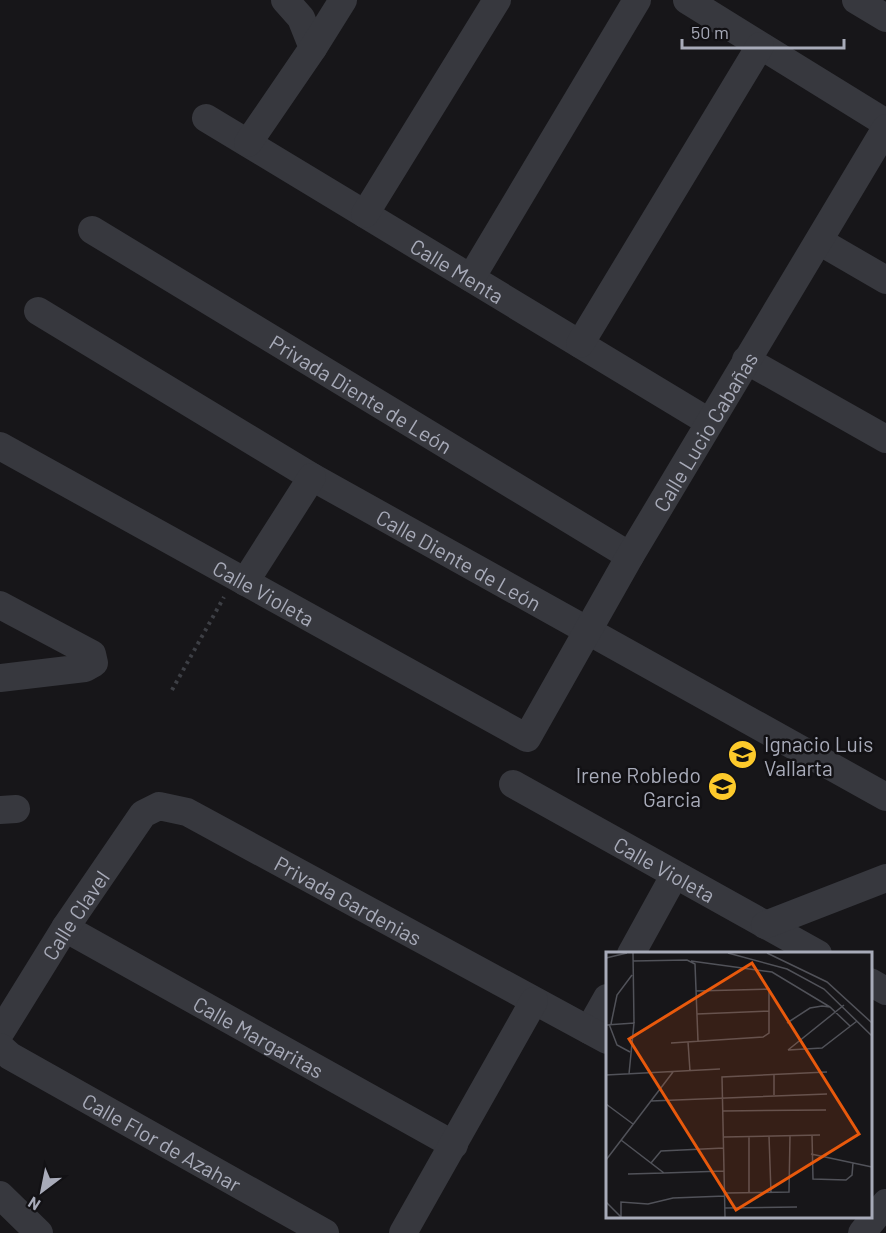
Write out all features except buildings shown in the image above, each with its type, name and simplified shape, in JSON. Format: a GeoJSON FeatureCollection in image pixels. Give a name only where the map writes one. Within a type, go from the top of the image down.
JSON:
{"type":"FeatureCollection","features":[{"type":"Feature","properties":{"kind":"street"},"geometry":{"type":"LineString","coordinates":[[285,0],[301,18],[313,48]]}},
{"type":"Feature","properties":{"kind":"street"},"geometry":{"type":"LineString","coordinates":[[248,143],[343,0]]}},
{"type":"Feature","properties":{"kind":"street"},"geometry":{"type":"LineString","coordinates":[[365,214],[497,0]]}},
{"type":"Feature","properties":{"kind":"street"},"geometry":{"type":"LineString","coordinates":[[471,278],[637,0]]}},
{"type":"Feature","properties":{"kind":"street"},"geometry":{"type":"LineString","coordinates":[[687,0],[886,123]]}},
{"type":"Feature","properties":{"kind":"street"},"geometry":{"type":"LineString","coordinates":[[856,0],[886,18]]}},
{"type":"Feature","properties":{"kind":"street"},"geometry":{"type":"LineString","coordinates":[[580,344],[760,46]]}},
{"type":"Feature","properties":{"kind":"street","name":"Calle Menta"},"geometry":{"type":"LineString","coordinates":[[206,118],[709,422]]}},
{"type":"Feature","properties":{"kind":"street","name":"Calle Lucio Cabañas"},"geometry":{"type":"LineString","coordinates":[[527,738],[630,556],[886,128]]}},
{"type":"Feature","properties":{"kind":"street","name":"Privada Diente de León"},"geometry":{"type":"LineString","coordinates":[[92,230],[630,556]]}},
{"type":"Feature","properties":{"kind":"street"},"geometry":{"type":"LineString","coordinates":[[819,241],[886,280]]}},
{"type":"Feature","properties":{"kind":"street","name":"Calle Diente de León"},"geometry":{"type":"LineString","coordinates":[[38,311],[312,477],[886,797]]}},
{"type":"Feature","properties":{"kind":"street"},"geometry":{"type":"LineString","coordinates":[[746,360],[886,439]]}},
{"type":"Feature","properties":{"kind":"street","name":"Calle Violeta"},"geometry":{"type":"LineString","coordinates":[[0,446],[527,738]]}},
{"type":"Feature","properties":{"kind":"street"},"geometry":{"type":"LineString","coordinates":[[240,579],[312,477]]}},
{"type":"Feature","properties":{"kind":"street"},"geometry":{"type":"LineString","coordinates":[[0,605],[92,654],[94,663],[85,668],[0,678]]}},
{"type":"Feature","properties":{"kind":"street","name":"Calle Violeta"},"geometry":{"type":"LineString","coordinates":[[513,784],[674,876],[814,952]]}},
{"type":"Feature","properties":{"kind":"street","name":"Calle Clavel"},"geometry":{"type":"LineString","coordinates":[[0,1033],[65,928],[142,814],[159,806]]}},
{"type":"Feature","properties":{"kind":"street","name":"Privada Gardenias"},"geometry":{"type":"LineString","coordinates":[[159,806],[187,812],[598,1035]]}},
{"type":"Feature","properties":{"kind":"street"},"geometry":{"type":"LineString","coordinates":[[632,952],[674,876]]}},
{"type":"Feature","properties":{"kind":"street"},"geometry":{"type":"LineString","coordinates":[[765,925],[886,878]]}},
{"type":"Feature","properties":{"kind":"street","name":"Calle Margaritas"},"geometry":{"type":"LineString","coordinates":[[65,928],[454,1145]]}},
{"type":"Feature","properties":{"kind":"street"},"geometry":{"type":"LineString","coordinates":[[871,983],[886,991]]}},
{"type":"Feature","properties":{"kind":"street"},"geometry":{"type":"LineString","coordinates":[[403,1233],[534,1001]]}},
{"type":"Feature","properties":{"kind":"street"},"geometry":{"type":"LineString","coordinates":[[598,1035],[606,1002]]}},
{"type":"Feature","properties":{"kind":"street","name":"Calle Flor de Azahar"},"geometry":{"type":"LineString","coordinates":[[0,1047],[10,1056],[325,1233]]}},
{"type":"Feature","properties":{"kind":"street"},"geometry":{"type":"LineString","coordinates":[[0,1195],[39,1233]]}},
{"type":"Feature","properties":{"kind":"street"},"geometry":{"type":"LineString","coordinates":[[862,1233],[886,1203]]}},
{"type":"Feature","properties":{"kind":"path"},"geometry":{"type":"LineString","coordinates":[[172,690],[240,579]]}},
{"type":"Feature","properties":{"kind":"place","name":"Ignacio Luis Vallarta"},"geometry":{"type":"Point","coordinates":[743,755]}},
{"type":"Feature","properties":{"kind":"place","name":"Irene Robledo Garcia"},"geometry":{"type":"Point","coordinates":[722,786]}}]}
